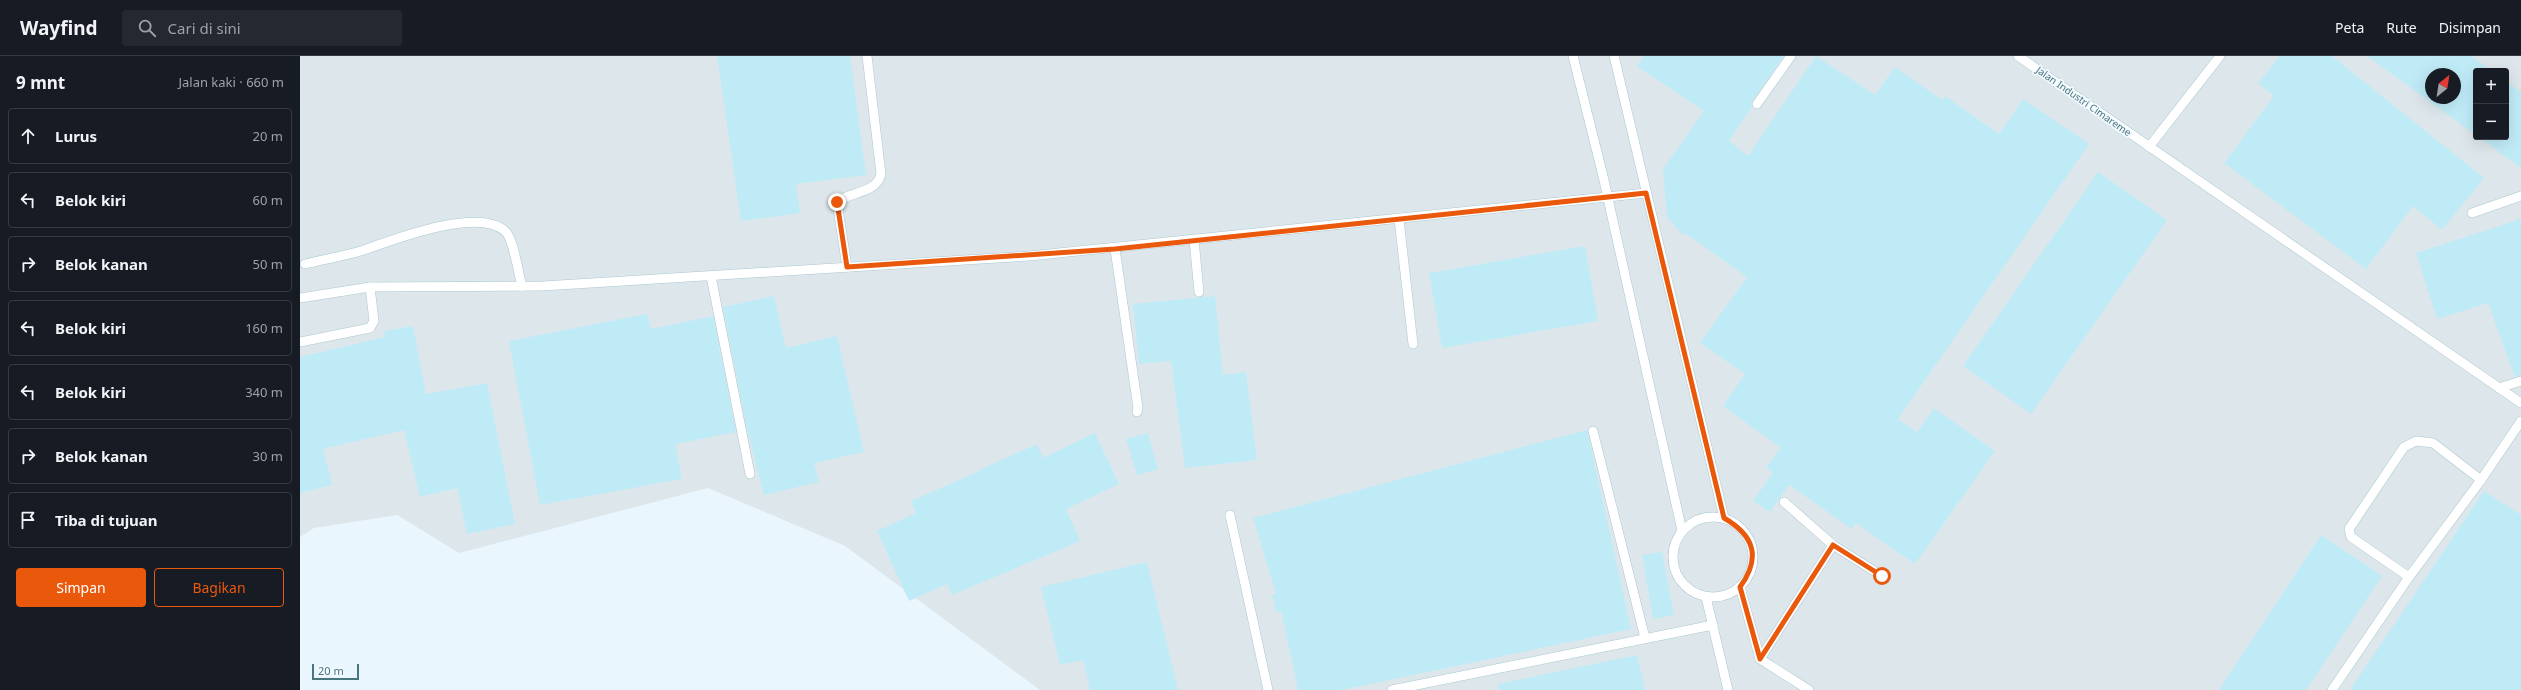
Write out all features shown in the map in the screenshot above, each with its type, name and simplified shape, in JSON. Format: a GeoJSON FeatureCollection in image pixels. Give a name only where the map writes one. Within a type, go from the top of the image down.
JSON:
{"type":"FeatureCollection","features":[{"type":"Feature","properties":{"kind":"lane"},"geometry":{"type":"LineString","coordinates":[[847,267],[837,202],[873,187],[879,181],[881,174],[867,56]]}},
{"type":"Feature","properties":{"kind":"lane"},"geometry":{"type":"LineString","coordinates":[[1573,56],[1608,197],[1682,531]]}},
{"type":"Feature","properties":{"kind":"lane"},"geometry":{"type":"LineString","coordinates":[[1614,56],[1724,518]]}},
{"type":"Feature","properties":{"kind":"lane"},"geometry":{"type":"LineString","coordinates":[[1757,104],[1791,56]]}},
{"type":"Feature","properties":{"kind":"lane","name":"Jalan Industri Cimareme"},"geometry":{"type":"LineString","coordinates":[[2018,56],[2521,403]]}},
{"type":"Feature","properties":{"kind":"lane"},"geometry":{"type":"LineString","coordinates":[[2149,147],[2220,56]]}},
{"type":"Feature","properties":{"kind":"lane"},"geometry":{"type":"LineString","coordinates":[[300,298],[370,287],[522,286],[711,276],[1115,249],[1646,193]]}},
{"type":"Feature","properties":{"kind":"lane"},"geometry":{"type":"LineString","coordinates":[[2472,213],[2521,196]]}},
{"type":"Feature","properties":{"kind":"lane"},"geometry":{"type":"LineString","coordinates":[[1400,219],[1413,344]]}},
{"type":"Feature","properties":{"kind":"lane"},"geometry":{"type":"LineString","coordinates":[[305,264],[364,250],[422,231],[472,222],[487,223],[499,227],[510,238],[522,286]]}},
{"type":"Feature","properties":{"kind":"lane"},"geometry":{"type":"LineString","coordinates":[[1194,240],[1199,292]]}},
{"type":"Feature","properties":{"kind":"lane"},"geometry":{"type":"LineString","coordinates":[[1115,249],[1138,408],[1137,412]]}},
{"type":"Feature","properties":{"kind":"lane"},"geometry":{"type":"LineString","coordinates":[[711,276],[750,474]]}},
{"type":"Feature","properties":{"kind":"lane"},"geometry":{"type":"LineString","coordinates":[[300,342],[370,328],[374,322],[370,287]]}},
{"type":"Feature","properties":{"kind":"lane"},"geometry":{"type":"LineString","coordinates":[[2499,388],[2521,381]]}},
{"type":"Feature","properties":{"kind":"lane"},"geometry":{"type":"LineString","coordinates":[[2332,690],[2409,577],[2481,480],[2521,421]]}},
{"type":"Feature","properties":{"kind":"lane"},"geometry":{"type":"LineString","coordinates":[[1593,431],[1645,638]]}},
{"type":"Feature","properties":{"kind":"lane"},"geometry":{"type":"LineString","coordinates":[[2409,577],[2351,537],[2349,528],[2404,447],[2416,441],[2433,443],[2481,480]]}},
{"type":"Feature","properties":{"kind":"lane"},"geometry":{"type":"LineString","coordinates":[[1784,502],[1833,545],[1882,576]]}},
{"type":"Feature","properties":{"kind":"lane"},"geometry":{"type":"LineString","coordinates":[[1230,515],[1268,690]]}},
{"type":"Feature","properties":{"kind":"lane"},"geometry":{"type":"LineString","coordinates":[[1709,517],[1724,518],[1739,527],[1750,540],[1753,557],[1750,573],[1740,587],[1730,594],[1719,597],[1706,597],[1687,588],[1675,571],[1673,550],[1682,531],[1694,522],[1709,517]]}},
{"type":"Feature","properties":{"kind":"lane"},"geometry":{"type":"LineString","coordinates":[[1760,659],[1833,545]]}},
{"type":"Feature","properties":{"kind":"lane"},"geometry":{"type":"LineString","coordinates":[[1740,587],[1760,659],[1809,690]]}},
{"type":"Feature","properties":{"kind":"lane"},"geometry":{"type":"LineString","coordinates":[[1706,597],[1727,690]]}},
{"type":"Feature","properties":{"kind":"lane"},"geometry":{"type":"LineString","coordinates":[[1392,690],[1713,625]]}},
{"type":"Feature","properties":{"kind":"shaded area"},"geometry":{"type":"Polygon","coordinates":[[[300,56],[2521,56],[2521,690],[1040,690],[845,546],[708,488],[459,553],[397,515],[314,528],[300,537],[300,56]]]}},
{"type":"Feature","properties":{"kind":"building"},"geometry":{"type":"Polygon","coordinates":[[[717,56],[850,56],[866,175],[796,184],[800,213],[741,221],[717,56]]]}},
{"type":"Feature","properties":{"kind":"building"},"geometry":{"type":"Polygon","coordinates":[[[1644,56],[1784,56],[1752,101],[1752,107],[1729,141],[1748,156],[1816,56],[1875,95],[1895,67],[1942,100],[1945,96],[1999,134],[2023,99],[2089,144],[1898,419],[1917,432],[1934,408],[1995,451],[1915,564],[1856,523],[1852,529],[1789,485],[1770,512],[1753,501],[1773,473],[1766,467],[1781,448],[1723,406],[1745,374],[1700,343],[1747,277],[1685,233],[1683,235],[1667,217],[1663,169],[1704,111],[1637,66],[1644,56]]]}},
{"type":"Feature","properties":{"kind":"building"},"geometry":{"type":"Polygon","coordinates":[[[2280,56],[2332,56],[2484,178],[2442,230],[2413,206],[2366,269],[2224,163],[2274,96],[2258,83],[2280,56]]]}},
{"type":"Feature","properties":{"kind":"building"},"geometry":{"type":"Polygon","coordinates":[[[2367,56],[2471,56],[2488,68],[2473,68],[2473,133],[2433,104],[2461,104],[2461,68],[2425,68],[2425,98],[2367,56]]]}},
{"type":"Feature","properties":{"kind":"building"},"geometry":{"type":"Polygon","coordinates":[[[2509,84],[2521,92],[2521,168],[2483,140],[2509,140],[2509,84]]]}},
{"type":"Feature","properties":{"kind":"building"},"geometry":{"type":"Polygon","coordinates":[[[2098,172],[2167,220],[2031,414],[1963,366],[2098,172]]]}},
{"type":"Feature","properties":{"kind":"building"},"geometry":{"type":"Polygon","coordinates":[[[2521,219],[2521,375],[2515,377],[2488,303],[2437,319],[2416,253],[2521,219]]]}},
{"type":"Feature","properties":{"kind":"building"},"geometry":{"type":"Polygon","coordinates":[[[1585,246],[1598,321],[1442,348],[1429,273],[1585,246]]]}},
{"type":"Feature","properties":{"kind":"building"},"geometry":{"type":"Polygon","coordinates":[[[774,296],[786,348],[837,336],[864,452],[814,463],[819,482],[764,495],[747,429],[723,307],[774,296]]]}},
{"type":"Feature","properties":{"kind":"building"},"geometry":{"type":"Polygon","coordinates":[[[1215,296],[1223,375],[1246,372],[1257,460],[1185,468],[1171,361],[1139,364],[1133,304],[1215,296]]]}},
{"type":"Feature","properties":{"kind":"building"},"geometry":{"type":"Polygon","coordinates":[[[647,314],[651,329],[713,316],[736,432],[675,444],[682,479],[540,505],[509,341],[647,314]]]}},
{"type":"Feature","properties":{"kind":"building"},"geometry":{"type":"Polygon","coordinates":[[[413,326],[426,394],[487,383],[515,524],[467,534],[457,488],[420,497],[404,430],[323,449],[332,485],[300,493],[300,357],[385,337],[384,331],[413,326]]]}},
{"type":"Feature","properties":{"kind":"building"},"geometry":{"type":"Polygon","coordinates":[[[1587,430],[1631,629],[1342,690],[1298,690],[1281,611],[1276,612],[1272,595],[1276,594],[1253,518],[1587,430]]]}},
{"type":"Feature","properties":{"kind":"building"},"geometry":{"type":"Polygon","coordinates":[[[1095,433],[1119,484],[1066,509],[1080,541],[952,595],[947,584],[909,601],[877,531],[916,513],[911,501],[980,471],[979,470],[1037,444],[1043,458],[1095,433]]]}},
{"type":"Feature","properties":{"kind":"building"},"geometry":{"type":"Polygon","coordinates":[[[1148,433],[1158,469],[1137,475],[1126,439],[1148,433]]]}},
{"type":"Feature","properties":{"kind":"building"},"geometry":{"type":"Polygon","coordinates":[[[2484,491],[2521,515],[2521,690],[2350,690],[2484,491]]]}},
{"type":"Feature","properties":{"kind":"building"},"geometry":{"type":"Polygon","coordinates":[[[2321,535],[2382,576],[2306,690],[2219,690],[2321,535]]]}},
{"type":"Feature","properties":{"kind":"building"},"geometry":{"type":"Polygon","coordinates":[[[1662,552],[1674,615],[1653,619],[1642,555],[1662,552]]]}},
{"type":"Feature","properties":{"kind":"building"},"geometry":{"type":"Polygon","coordinates":[[[1147,562],[1178,690],[1090,690],[1083,660],[1060,665],[1041,587],[1147,562]]]}},
{"type":"Feature","properties":{"kind":"building"},"geometry":{"type":"Polygon","coordinates":[[[1637,655],[1645,690],[1499,690],[1498,684],[1637,655]]]}},
{"type":"Feature","properties":{"kind":"route"},"geometry":{"type":"LineString","coordinates":[[837,202],[836,207],[843,253],[847,267],[1030,256],[1115,249],[1646,193],[1724,518],[1739,527],[1750,540],[1753,557],[1750,573],[1740,587],[1760,659],[1779,632],[1833,545],[1882,576]]}}]}
